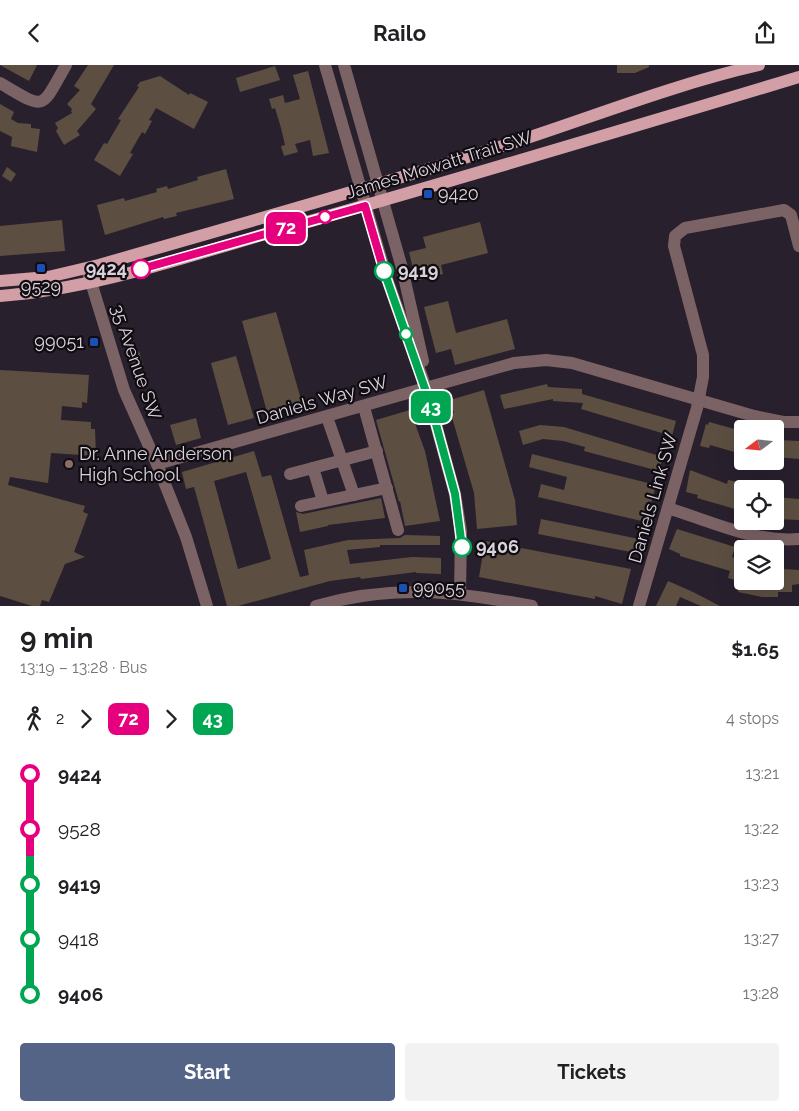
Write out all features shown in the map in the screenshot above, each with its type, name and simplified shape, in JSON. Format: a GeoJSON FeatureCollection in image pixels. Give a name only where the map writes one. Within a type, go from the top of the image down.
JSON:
{"type":"FeatureCollection","features":[{"type":"Feature","properties":{"kind":"main road"},"geometry":{"type":"LineString","coordinates":[[710,76],[735,65]]}},
{"type":"Feature","properties":{"kind":"main road","name":"James Mowatt Trail SW"},"geometry":{"type":"LineString","coordinates":[[0,281],[48,277],[87,269],[489,150],[710,76],[759,65]]}},
{"type":"Feature","properties":{"kind":"main road"},"geometry":{"type":"LineString","coordinates":[[714,103],[799,69]]}},
{"type":"Feature","properties":{"kind":"main road","name":"James Mowatt Trail SW"},"geometry":{"type":"LineString","coordinates":[[0,296],[59,290],[91,283],[365,206],[799,77]]}},
{"type":"Feature","properties":{"kind":"street"},"geometry":{"type":"LineString","coordinates":[[0,83],[33,103],[41,102],[48,97],[66,65]]}},
{"type":"Feature","properties":{"kind":"street"},"geometry":{"type":"LineString","coordinates":[[325,65],[387,279],[426,388],[459,512],[462,547],[460,593]]}},
{"type":"Feature","properties":{"kind":"street"},"geometry":{"type":"LineString","coordinates":[[344,65],[404,277],[427,379],[426,388]]}},
{"type":"Feature","properties":{"kind":"street","name":"Daniels Link SW"},"geometry":{"type":"LineString","coordinates":[[639,606],[699,399],[703,377],[703,355],[674,246],[675,236],[685,229],[779,210],[787,211],[791,215],[799,246]]}},
{"type":"Feature","properties":{"kind":"street","name":"35 Avenue SW"},"geometry":{"type":"LineString","coordinates":[[87,269],[124,390],[157,463],[186,537],[206,606]]}},
{"type":"Feature","properties":{"kind":"street","name":"Daniels Way SW"},"geometry":{"type":"LineString","coordinates":[[157,463],[364,407],[514,363],[554,360],[583,365],[771,421],[799,422]]}},
{"type":"Feature","properties":{"kind":"street"},"geometry":{"type":"LineString","coordinates":[[364,407],[398,529]]}},
{"type":"Feature","properties":{"kind":"street"},"geometry":{"type":"LineString","coordinates":[[327,417],[354,495]]}},
{"type":"Feature","properties":{"kind":"street"},"geometry":{"type":"LineString","coordinates":[[290,474],[377,451]]}},
{"type":"Feature","properties":{"kind":"street"},"geometry":{"type":"LineString","coordinates":[[313,468],[323,501]]}},
{"type":"Feature","properties":{"kind":"street"},"geometry":{"type":"LineString","coordinates":[[301,506],[387,488]]}},
{"type":"Feature","properties":{"kind":"street"},"geometry":{"type":"LineString","coordinates":[[668,508],[758,535],[799,539]]}},
{"type":"Feature","properties":{"kind":"street"},"geometry":{"type":"LineString","coordinates":[[316,606],[430,591],[460,593],[532,606]]}},
{"type":"Feature","properties":{"kind":"building"},"geometry":{"type":"Polygon","coordinates":[[[0,65],[37,65],[29,81],[0,65]]]}},
{"type":"Feature","properties":{"kind":"building"},"geometry":{"type":"Polygon","coordinates":[[[88,65],[114,65],[91,104],[96,109],[77,131],[80,135],[64,145],[56,131],[58,128],[55,123],[72,113],[72,109],[67,104],[80,90],[74,86],[88,65]]]}},
{"type":"Feature","properties":{"kind":"building"},"geometry":{"type":"Polygon","coordinates":[[[617,65],[649,65],[649,67],[635,73],[617,73],[617,65]]]}},
{"type":"Feature","properties":{"kind":"building"},"geometry":{"type":"Polygon","coordinates":[[[275,66],[280,80],[240,92],[236,78],[275,66]]]}},
{"type":"Feature","properties":{"kind":"building"},"geometry":{"type":"Polygon","coordinates":[[[308,71],[329,153],[313,156],[310,140],[295,144],[298,152],[284,156],[281,146],[285,145],[281,128],[275,108],[272,109],[269,99],[283,95],[285,103],[300,99],[293,75],[308,71]]]}},
{"type":"Feature","properties":{"kind":"building"},"geometry":{"type":"Polygon","coordinates":[[[160,76],[189,95],[190,93],[208,102],[194,129],[156,108],[149,120],[152,121],[145,134],[142,132],[130,153],[133,154],[120,176],[94,160],[104,143],[107,144],[121,120],[118,119],[139,87],[137,86],[140,82],[160,76]]]}},
{"type":"Feature","properties":{"kind":"building"},"geometry":{"type":"Polygon","coordinates":[[[0,104],[14,112],[11,119],[18,123],[31,124],[31,128],[40,129],[37,152],[11,146],[12,137],[0,131],[0,104]]]}},
{"type":"Feature","properties":{"kind":"building"},"geometry":{"type":"Polygon","coordinates":[[[7,167],[16,174],[11,182],[2,176],[7,167]]]}},
{"type":"Feature","properties":{"kind":"building"},"geometry":{"type":"Polygon","coordinates":[[[226,169],[234,199],[176,213],[177,216],[164,219],[163,217],[105,235],[97,205],[124,198],[125,201],[157,192],[156,189],[167,186],[168,189],[198,180],[197,177],[226,169]]]}},
{"type":"Feature","properties":{"kind":"building"},"geometry":{"type":"Polygon","coordinates":[[[62,220],[65,251],[0,256],[0,226],[62,220]]]}},
{"type":"Feature","properties":{"kind":"building"},"geometry":{"type":"Polygon","coordinates":[[[480,222],[488,253],[441,265],[443,274],[416,281],[409,252],[426,248],[423,237],[480,222]]]}},
{"type":"Feature","properties":{"kind":"building"},"geometry":{"type":"Polygon","coordinates":[[[448,301],[456,333],[507,319],[515,349],[455,365],[451,349],[436,353],[424,307],[448,301]]]}},
{"type":"Feature","properties":{"kind":"building"},"geometry":{"type":"Polygon","coordinates":[[[276,312],[302,403],[267,412],[242,321],[276,312]]]}},
{"type":"Feature","properties":{"kind":"building"},"geometry":{"type":"Polygon","coordinates":[[[139,351],[143,366],[133,369],[129,354],[139,351]]]}},
{"type":"Feature","properties":{"kind":"building"},"geometry":{"type":"Polygon","coordinates":[[[236,356],[254,418],[228,425],[211,363],[236,356]]]}},
{"type":"Feature","properties":{"kind":"building","name":"Dr. Anne Anderson High School"},"geometry":{"type":"Polygon","coordinates":[[[0,370],[89,375],[87,403],[82,402],[82,408],[62,406],[61,420],[91,422],[91,429],[95,429],[96,456],[51,453],[48,483],[10,477],[8,485],[85,506],[83,512],[88,514],[74,552],[85,557],[65,564],[49,602],[42,600],[40,606],[32,606],[0,596],[0,370]]]}},
{"type":"Feature","properties":{"kind":"building"},"geometry":{"type":"Polygon","coordinates":[[[547,384],[548,387],[582,389],[582,394],[676,421],[672,436],[581,409],[583,403],[553,401],[553,399],[504,409],[500,395],[547,384]]]}},
{"type":"Feature","properties":{"kind":"building"},"geometry":{"type":"Polygon","coordinates":[[[484,390],[515,500],[517,525],[477,529],[474,493],[451,414],[454,413],[450,400],[484,390]]]}},
{"type":"Feature","properties":{"kind":"building"},"geometry":{"type":"Polygon","coordinates":[[[410,410],[425,451],[440,521],[405,526],[400,501],[376,420],[410,410]]]}},
{"type":"Feature","properties":{"kind":"building"},"geometry":{"type":"Polygon","coordinates":[[[196,418],[201,438],[176,445],[170,425],[196,418]]]}},
{"type":"Feature","properties":{"kind":"building"},"geometry":{"type":"Polygon","coordinates":[[[709,422],[734,429],[734,452],[710,445],[709,448],[700,446],[706,424],[708,425],[709,422]]]}},
{"type":"Feature","properties":{"kind":"building"},"geometry":{"type":"Polygon","coordinates":[[[540,425],[564,427],[663,457],[659,471],[584,451],[585,447],[563,441],[543,439],[523,445],[519,431],[540,425]]]}},
{"type":"Feature","properties":{"kind":"building"},"geometry":{"type":"Polygon","coordinates":[[[784,440],[799,441],[799,459],[784,458],[784,440]]]}},
{"type":"Feature","properties":{"kind":"building"},"geometry":{"type":"Polygon","coordinates":[[[254,451],[262,477],[271,475],[300,577],[309,575],[304,550],[348,540],[400,538],[405,535],[440,536],[440,545],[380,545],[380,547],[347,550],[350,564],[412,557],[441,558],[441,574],[416,572],[330,581],[238,606],[227,606],[194,487],[186,489],[182,472],[254,451]],[[246,472],[214,481],[238,569],[271,559],[246,472]]]}},
{"type":"Feature","properties":{"kind":"building"},"geometry":{"type":"Polygon","coordinates":[[[532,454],[656,485],[646,522],[538,497],[541,484],[564,490],[567,477],[529,467],[532,454]]]}},
{"type":"Feature","properties":{"kind":"building"},"geometry":{"type":"Polygon","coordinates":[[[690,470],[727,484],[728,480],[734,481],[734,509],[697,498],[698,495],[686,492],[690,470]]]}},
{"type":"Feature","properties":{"kind":"building"},"geometry":{"type":"Polygon","coordinates":[[[381,498],[385,518],[328,525],[300,532],[296,512],[303,514],[381,498]]]}},
{"type":"Feature","properties":{"kind":"building"},"geometry":{"type":"Polygon","coordinates":[[[784,498],[799,499],[799,520],[784,519],[784,498]]]}},
{"type":"Feature","properties":{"kind":"building"},"geometry":{"type":"Polygon","coordinates":[[[541,519],[639,539],[636,553],[538,534],[541,519]]]}},
{"type":"Feature","properties":{"kind":"building"},"geometry":{"type":"Polygon","coordinates":[[[677,529],[734,547],[732,557],[734,558],[734,580],[728,578],[730,571],[680,556],[680,554],[669,549],[677,529]]]}},
{"type":"Feature","properties":{"kind":"building"},"geometry":{"type":"Polygon","coordinates":[[[485,541],[631,569],[622,604],[595,596],[595,599],[479,577],[485,541]]]}},
{"type":"Feature","properties":{"kind":"building"},"geometry":{"type":"Polygon","coordinates":[[[784,569],[799,570],[799,584],[792,585],[792,592],[778,592],[778,597],[762,597],[738,592],[739,590],[784,590],[784,569]]]}},
{"type":"Feature","properties":{"kind":"building"},"geometry":{"type":"Polygon","coordinates":[[[668,581],[720,606],[701,606],[680,597],[676,606],[656,606],[668,581]]]}},
{"type":"Feature","properties":{"kind":"bus line","name":"72"},"geometry":{"type":"LineString","coordinates":[[141,269],[365,206],[384,271]]}},
{"type":"Feature","properties":{"kind":"bus line","name":"43"},"geometry":{"type":"LineString","coordinates":[[384,271],[426,388],[455,494],[459,512],[462,547]]}},
{"type":"Feature","properties":{"kind":"place","name":"9420"},"geometry":{"type":"Point","coordinates":[428,194]}},
{"type":"Feature","properties":{"kind":"place","name":"9529"},"geometry":{"type":"Point","coordinates":[41,268]}},
{"type":"Feature","properties":{"kind":"place","name":"9424"},"geometry":{"type":"Point","coordinates":[141,269]}},
{"type":"Feature","properties":{"kind":"place","name":"9419"},"geometry":{"type":"Point","coordinates":[384,271]}},
{"type":"Feature","properties":{"kind":"place","name":"99051"},"geometry":{"type":"Point","coordinates":[94,342]}},
{"type":"Feature","properties":{"kind":"place","name":"Dr. Anne Anderson High School"},"geometry":{"type":"Point","coordinates":[69,464]}},
{"type":"Feature","properties":{"kind":"place","name":"9406"},"geometry":{"type":"Point","coordinates":[462,547]}},
{"type":"Feature","properties":{"kind":"place","name":"99055"},"geometry":{"type":"Point","coordinates":[403,588]}}]}
